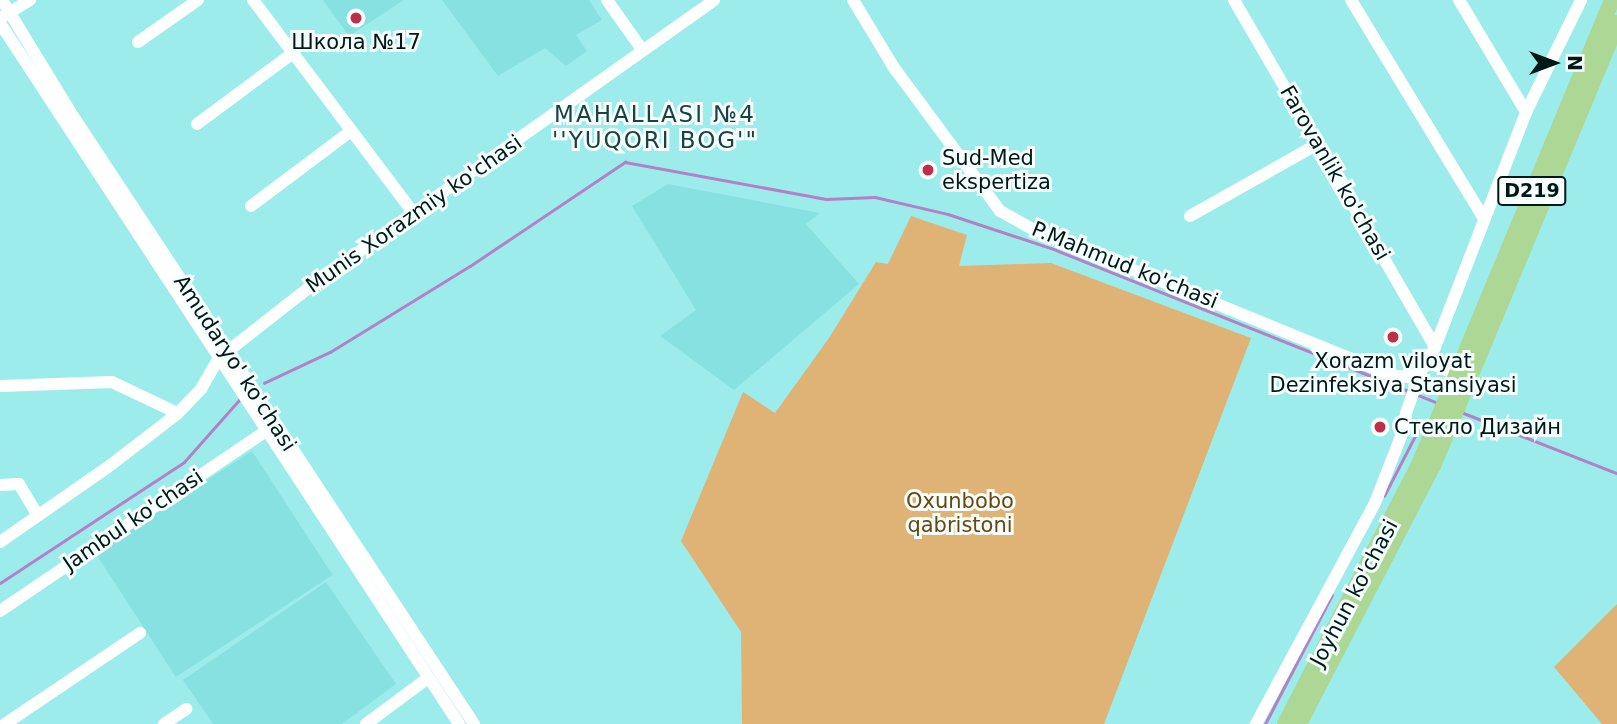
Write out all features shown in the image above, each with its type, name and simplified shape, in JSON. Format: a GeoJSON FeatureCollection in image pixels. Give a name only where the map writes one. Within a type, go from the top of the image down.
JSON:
{"type":"FeatureCollection","features":[{"type":"Feature","properties":{"kind":"main road","name":"D219"},"geometry":{"type":"LineString","coordinates":[[1427,464],[1612,0]]}},
{"type":"Feature","properties":{"kind":"main road","name":"D219"},"geometry":{"type":"LineString","coordinates":[[1461,380],[1617,23]]}},
{"type":"Feature","properties":{"kind":"main road","name":"Joyhun ko'chasi"},"geometry":{"type":"LineString","coordinates":[[1285,724],[1427,464]]}},
{"type":"Feature","properties":{"kind":"main road","name":"Joyhun ko'chasi"},"geometry":{"type":"LineString","coordinates":[[1299,724],[1427,464]]}},
{"type":"Feature","properties":{"kind":"street","name":"Amudaryo' ko'chasi"},"geometry":{"type":"LineString","coordinates":[[2,0],[6,15],[224,355],[256,414],[458,724]]}},
{"type":"Feature","properties":{"kind":"street"},"geometry":{"type":"LineString","coordinates":[[6,15],[30,0]]}},
{"type":"Feature","properties":{"kind":"street"},"geometry":{"type":"LineString","coordinates":[[138,42],[198,0]]}},
{"type":"Feature","properties":{"kind":"street"},"geometry":{"type":"LineString","coordinates":[[253,0],[414,214]]}},
{"type":"Feature","properties":{"kind":"street"},"geometry":{"type":"LineString","coordinates":[[607,0],[643,51]]}},
{"type":"Feature","properties":{"kind":"street","name":"Munis Xorazmiy ko'chasi"},"geometry":{"type":"LineString","coordinates":[[224,355],[319,280],[714,0]]}},
{"type":"Feature","properties":{"kind":"street","name":"P.Mahmud ko'chasi"},"geometry":{"type":"LineString","coordinates":[[853,0],[892,65],[999,218]]}},
{"type":"Feature","properties":{"kind":"street"},"geometry":{"type":"LineString","coordinates":[[1351,0],[1484,219]]}},
{"type":"Feature","properties":{"kind":"street"},"geometry":{"type":"LineString","coordinates":[[1460,0],[1526,112]]}},
{"type":"Feature","properties":{"kind":"street"},"geometry":{"type":"LineString","coordinates":[[1256,724],[1375,503],[1405,426],[1406,413],[1421,373],[1435,347],[1526,112],[1578,6],[1568,0]]}},
{"type":"Feature","properties":{"kind":"street","name":"Farovanlik ko'chasi"},"geometry":{"type":"LineString","coordinates":[[1240,3],[1435,347]]}},
{"type":"Feature","properties":{"kind":"street","name":"Amudaryo' ko'chasi"},"geometry":{"type":"LineString","coordinates":[[0,23],[474,724]]}},
{"type":"Feature","properties":{"kind":"street"},"geometry":{"type":"LineString","coordinates":[[197,124],[293,53]]}},
{"type":"Feature","properties":{"kind":"street","name":"P.Mahmud ko'chasi"},"geometry":{"type":"LineString","coordinates":[[892,65],[1000,211],[1033,229],[1390,375],[1409,377],[1421,373]]}},
{"type":"Feature","properties":{"kind":"street"},"geometry":{"type":"LineString","coordinates":[[251,206],[351,131]]}},
{"type":"Feature","properties":{"kind":"street"},"geometry":{"type":"LineString","coordinates":[[1190,216],[1318,144]]}},
{"type":"Feature","properties":{"kind":"street"},"geometry":{"type":"LineString","coordinates":[[0,542],[177,414],[201,388],[224,355]]}},
{"type":"Feature","properties":{"kind":"street"},"geometry":{"type":"LineString","coordinates":[[1421,373],[1461,380]]}},
{"type":"Feature","properties":{"kind":"street"},"geometry":{"type":"LineString","coordinates":[[0,386],[112,382],[173,411]]}},
{"type":"Feature","properties":{"kind":"street","name":"Jambul ko'chasi"},"geometry":{"type":"LineString","coordinates":[[0,611],[267,430]]}},
{"type":"Feature","properties":{"kind":"street"},"geometry":{"type":"LineString","coordinates":[[0,485],[19,484],[38,516]]}},
{"type":"Feature","properties":{"kind":"street"},"geometry":{"type":"LineString","coordinates":[[8,723],[140,632]]}},
{"type":"Feature","properties":{"kind":"street"},"geometry":{"type":"LineString","coordinates":[[366,724],[428,678]]}},
{"type":"Feature","properties":{"kind":"street"},"geometry":{"type":"LineString","coordinates":[[163,724],[186,709]]}},
{"type":"Feature","properties":{"kind":"shaded area","name":"Школа №17"},"geometry":{"type":"Polygon","coordinates":[[[323,0],[404,0],[349,36],[323,0]]]}},
{"type":"Feature","properties":{"kind":"shaded area"},"geometry":{"type":"Polygon","coordinates":[[[442,0],[589,0],[602,20],[576,35],[587,51],[566,66],[545,48],[498,76],[442,0]]]}},
{"type":"Feature","properties":{"kind":"shaded area"},"geometry":{"type":"Polygon","coordinates":[[[668,184],[820,213],[806,224],[859,284],[734,390],[660,336],[696,310],[632,206],[668,184]]]}},
{"type":"Feature","properties":{"kind":"shaded area"},"geometry":{"type":"Polygon","coordinates":[[[252,451],[333,575],[176,677],[95,553],[252,451]]]}},
{"type":"Feature","properties":{"kind":"shaded area"},"geometry":{"type":"Polygon","coordinates":[[[326,582],[396,684],[342,724],[213,724],[183,680],[326,582]]]}},
{"type":"Feature","properties":{"kind":"green space","name":"Oxunbobo qabristoni"},"geometry":{"type":"Polygon","coordinates":[[[911,216],[967,235],[959,266],[1051,263],[1251,338],[1104,724],[742,724],[741,632],[681,541],[743,392],[775,413],[829,338],[876,262],[888,264],[911,216]]]}},
{"type":"Feature","properties":{"kind":"green space"},"geometry":{"type":"Polygon","coordinates":[[[1617,604],[1617,724],[1602,724],[1554,667],[1617,604]]]}},
{"type":"Feature","properties":{"kind":"waterway"},"geometry":{"type":"LineString","coordinates":[[264,383],[330,352],[470,266],[625,162],[826,199],[875,197],[948,214],[1051,248],[1409,391]]}},
{"type":"Feature","properties":{"kind":"waterway"},"geometry":{"type":"LineString","coordinates":[[1418,395],[1438,403]]}},
{"type":"Feature","properties":{"kind":"waterway"},"geometry":{"type":"LineString","coordinates":[[0,583],[184,462],[240,399]]}},
{"type":"Feature","properties":{"kind":"waterway"},"geometry":{"type":"LineString","coordinates":[[1461,412],[1617,473]]}},
{"type":"Feature","properties":{"kind":"waterway"},"geometry":{"type":"LineString","coordinates":[[1384,496],[1416,434]]}},
{"type":"Feature","properties":{"kind":"waterway"},"geometry":{"type":"LineString","coordinates":[[1265,724],[1332,595]]}},
{"type":"Feature","properties":{"kind":"place","name":"Школа №17"},"geometry":{"type":"Point","coordinates":[356,18]}},
{"type":"Feature","properties":{"kind":"place","name":"Sud-Med ekspertiza"},"geometry":{"type":"Point","coordinates":[928,170]}},
{"type":"Feature","properties":{"kind":"place","name":"Xorazm viloyat Dezinfeksiya Stansiyasi"},"geometry":{"type":"Point","coordinates":[1393,337]}},
{"type":"Feature","properties":{"kind":"place","name":"Стекло Дизайн"},"geometry":{"type":"Point","coordinates":[1380,427]}},
{"type":"Feature","properties":{"kind":"district","name":"MAHALLASI №4 ''YUQORI BOG'\""},"geometry":{"type":"Point","coordinates":[655,127]}}]}
